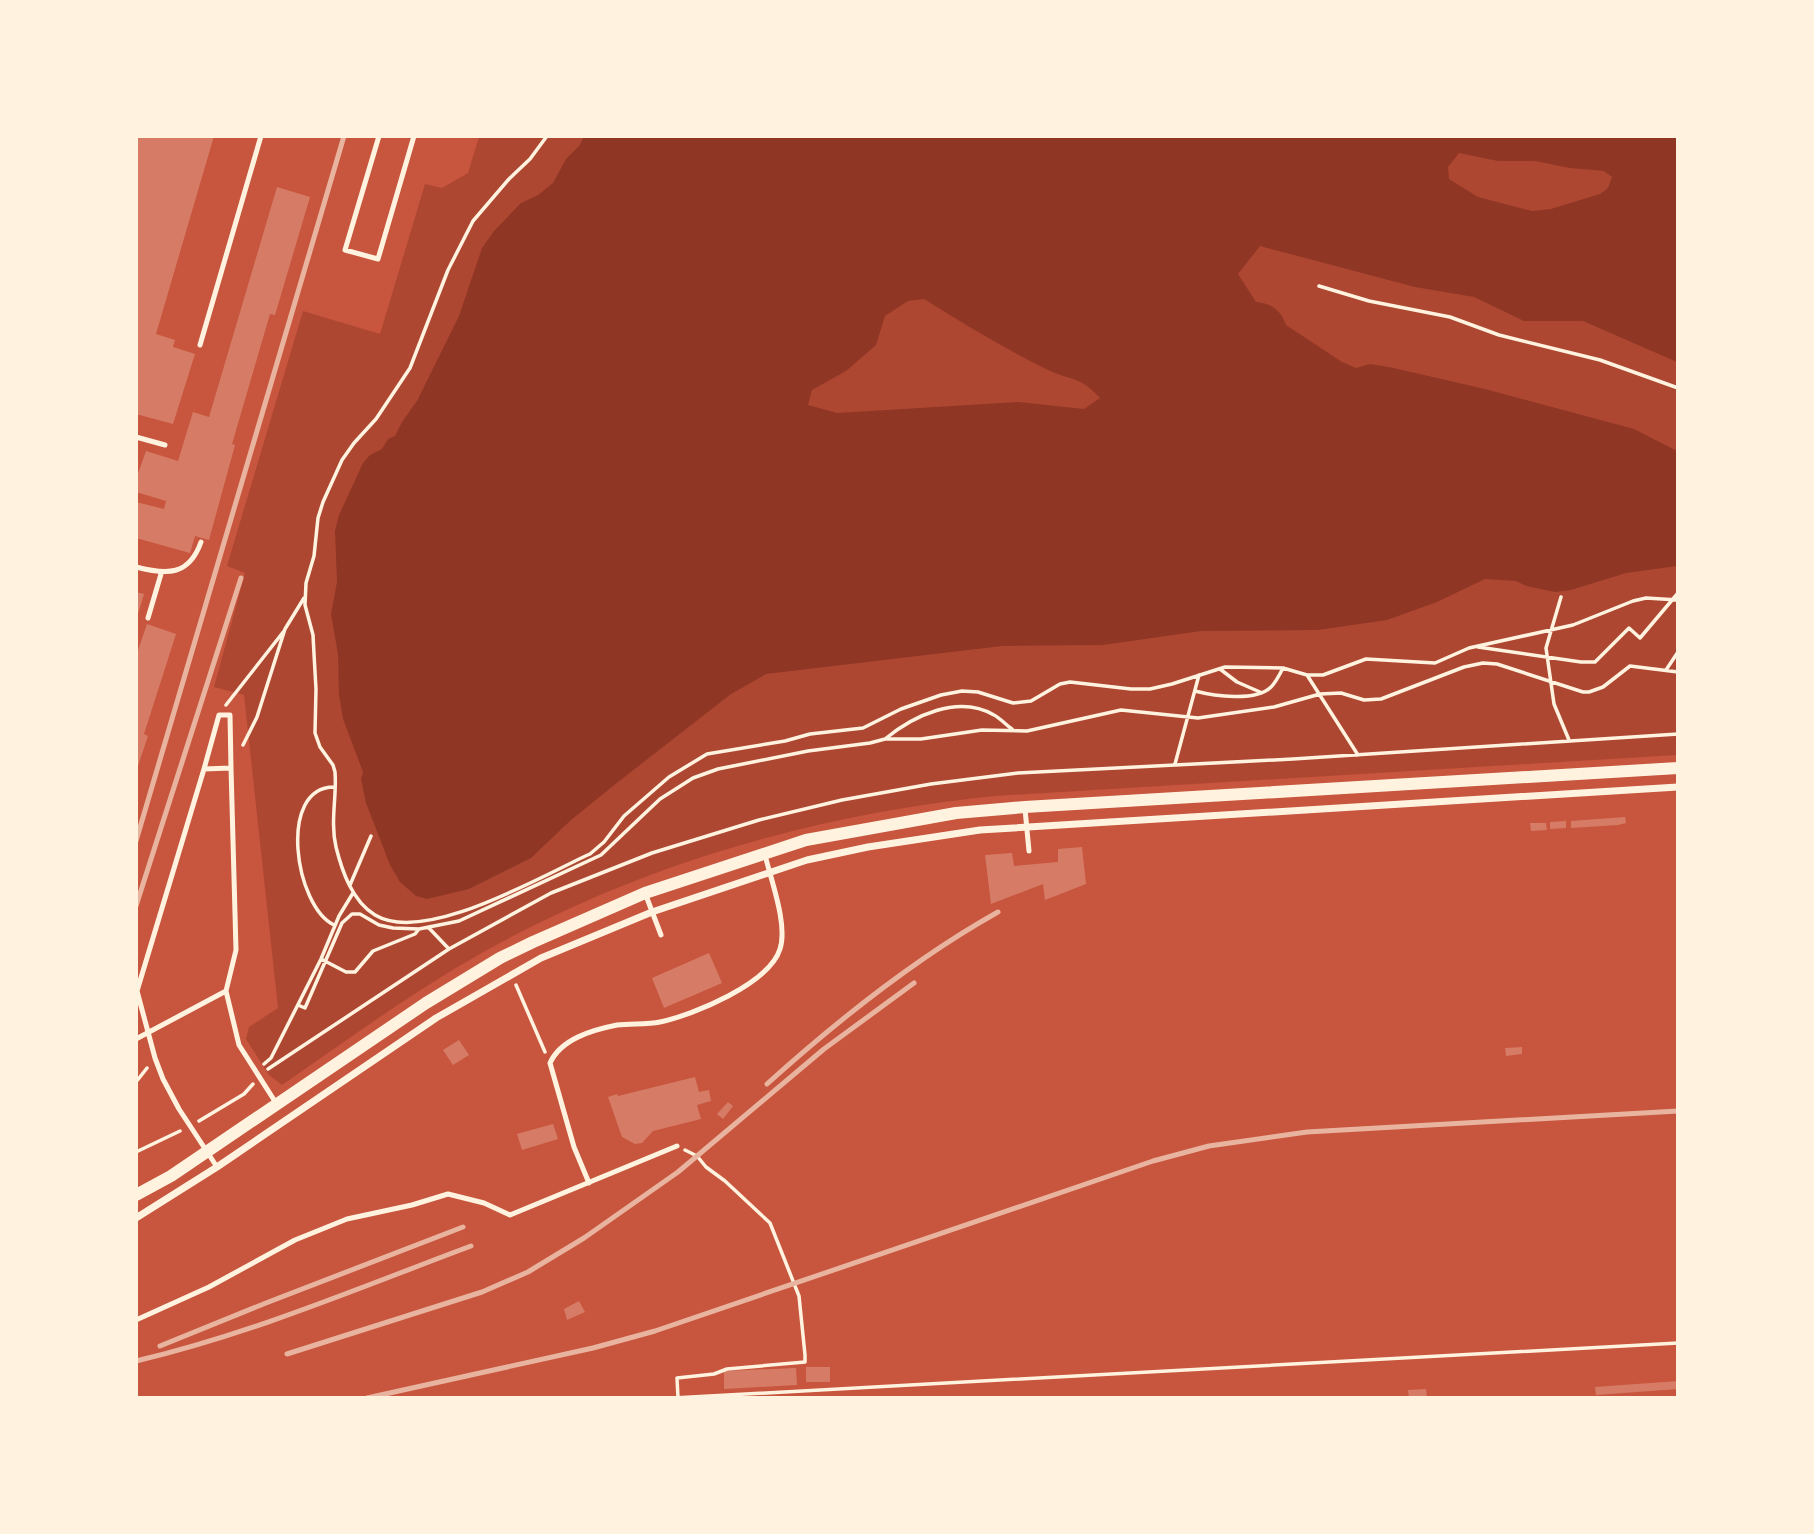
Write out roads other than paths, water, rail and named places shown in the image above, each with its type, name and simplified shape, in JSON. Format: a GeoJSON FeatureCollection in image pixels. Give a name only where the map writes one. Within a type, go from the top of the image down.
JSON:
{"type":"FeatureCollection","features":[{"type":"Feature","properties":{"kind":"street"},"geometry":{"type":"LineString","coordinates":[[136,1195],[171,1176],[426,1003],[500,958],[645,894],[806,840],[956,813],[1025,807],[1678,768]]}},
{"type":"Feature","properties":{"kind":"street"},"geometry":{"type":"LineString","coordinates":[[136,1219],[436,1018],[541,958],[652,912],[807,860],[868,847],[980,830],[1027,826],[1678,787]]}},
{"type":"Feature","properties":{"kind":"lane"},"geometry":{"type":"LineString","coordinates":[[200,345],[261,136]]}},
{"type":"Feature","properties":{"kind":"lane"},"geometry":{"type":"LineString","coordinates":[[379,136],[345,250],[378,259],[414,136]]}},
{"type":"Feature","properties":{"kind":"lane"},"geometry":{"type":"LineString","coordinates":[[136,437],[164,445]]}},
{"type":"Feature","properties":{"kind":"lane"},"geometry":{"type":"LineString","coordinates":[[136,567],[161,574],[171,572],[193,560],[201,542]]}},
{"type":"Feature","properties":{"kind":"lane"},"geometry":{"type":"LineString","coordinates":[[148,618],[161,574]]}},
{"type":"Feature","properties":{"kind":"lane"},"geometry":{"type":"LineString","coordinates":[[217,1167],[163,1079],[137,991],[219,715],[230,715],[236,950],[226,990],[239,1045],[276,1104]]}},
{"type":"Feature","properties":{"kind":"lane"},"geometry":{"type":"LineString","coordinates":[[204,769],[231,768]]}},
{"type":"Feature","properties":{"kind":"lane"},"geometry":{"type":"LineString","coordinates":[[1025,807],[1029,851]]}},
{"type":"Feature","properties":{"kind":"lane"},"geometry":{"type":"LineString","coordinates":[[589,1183],[574,1147],[550,1063],[554,1055],[569,1040],[616,1026],[659,1022],[707,1006],[740,990],[770,965],[780,950],[783,930],[765,852]]}},
{"type":"Feature","properties":{"kind":"lane"},"geometry":{"type":"LineString","coordinates":[[645,894],[661,935]]}},
{"type":"Feature","properties":{"kind":"lane"},"geometry":{"type":"LineString","coordinates":[[136,1039],[226,990]]}},
{"type":"Feature","properties":{"kind":"lane"},"geometry":{"type":"LineString","coordinates":[[136,1320],[209,1287],[295,1240],[347,1219],[448,1194],[484,1203],[510,1215],[677,1146]]}},
{"type":"Feature","properties":{"kind":"railway"},"geometry":{"type":"LineString","coordinates":[[136,841],[344,136]]}},
{"type":"Feature","properties":{"kind":"railway"},"geometry":{"type":"LineString","coordinates":[[136,906],[241,578]]}},
{"type":"Feature","properties":{"kind":"railway"},"geometry":{"type":"LineString","coordinates":[[767,1084],[821,1037],[907,970],[998,912]]}},
{"type":"Feature","properties":{"kind":"railway"},"geometry":{"type":"LineString","coordinates":[[287,1354],[482,1292],[528,1272],[584,1238],[678,1172],[824,1049],[914,983]]}},
{"type":"Feature","properties":{"kind":"railway"},"geometry":{"type":"LineString","coordinates":[[367,1398],[593,1348],[655,1331],[1153,1161],[1209,1146],[1307,1132],[1678,1111]]}},
{"type":"Feature","properties":{"kind":"railway"},"geometry":{"type":"LineString","coordinates":[[160,1346],[463,1227]]}},
{"type":"Feature","properties":{"kind":"railway"},"geometry":{"type":"LineString","coordinates":[[136,1361],[264,1324],[471,1246]]}}]}
